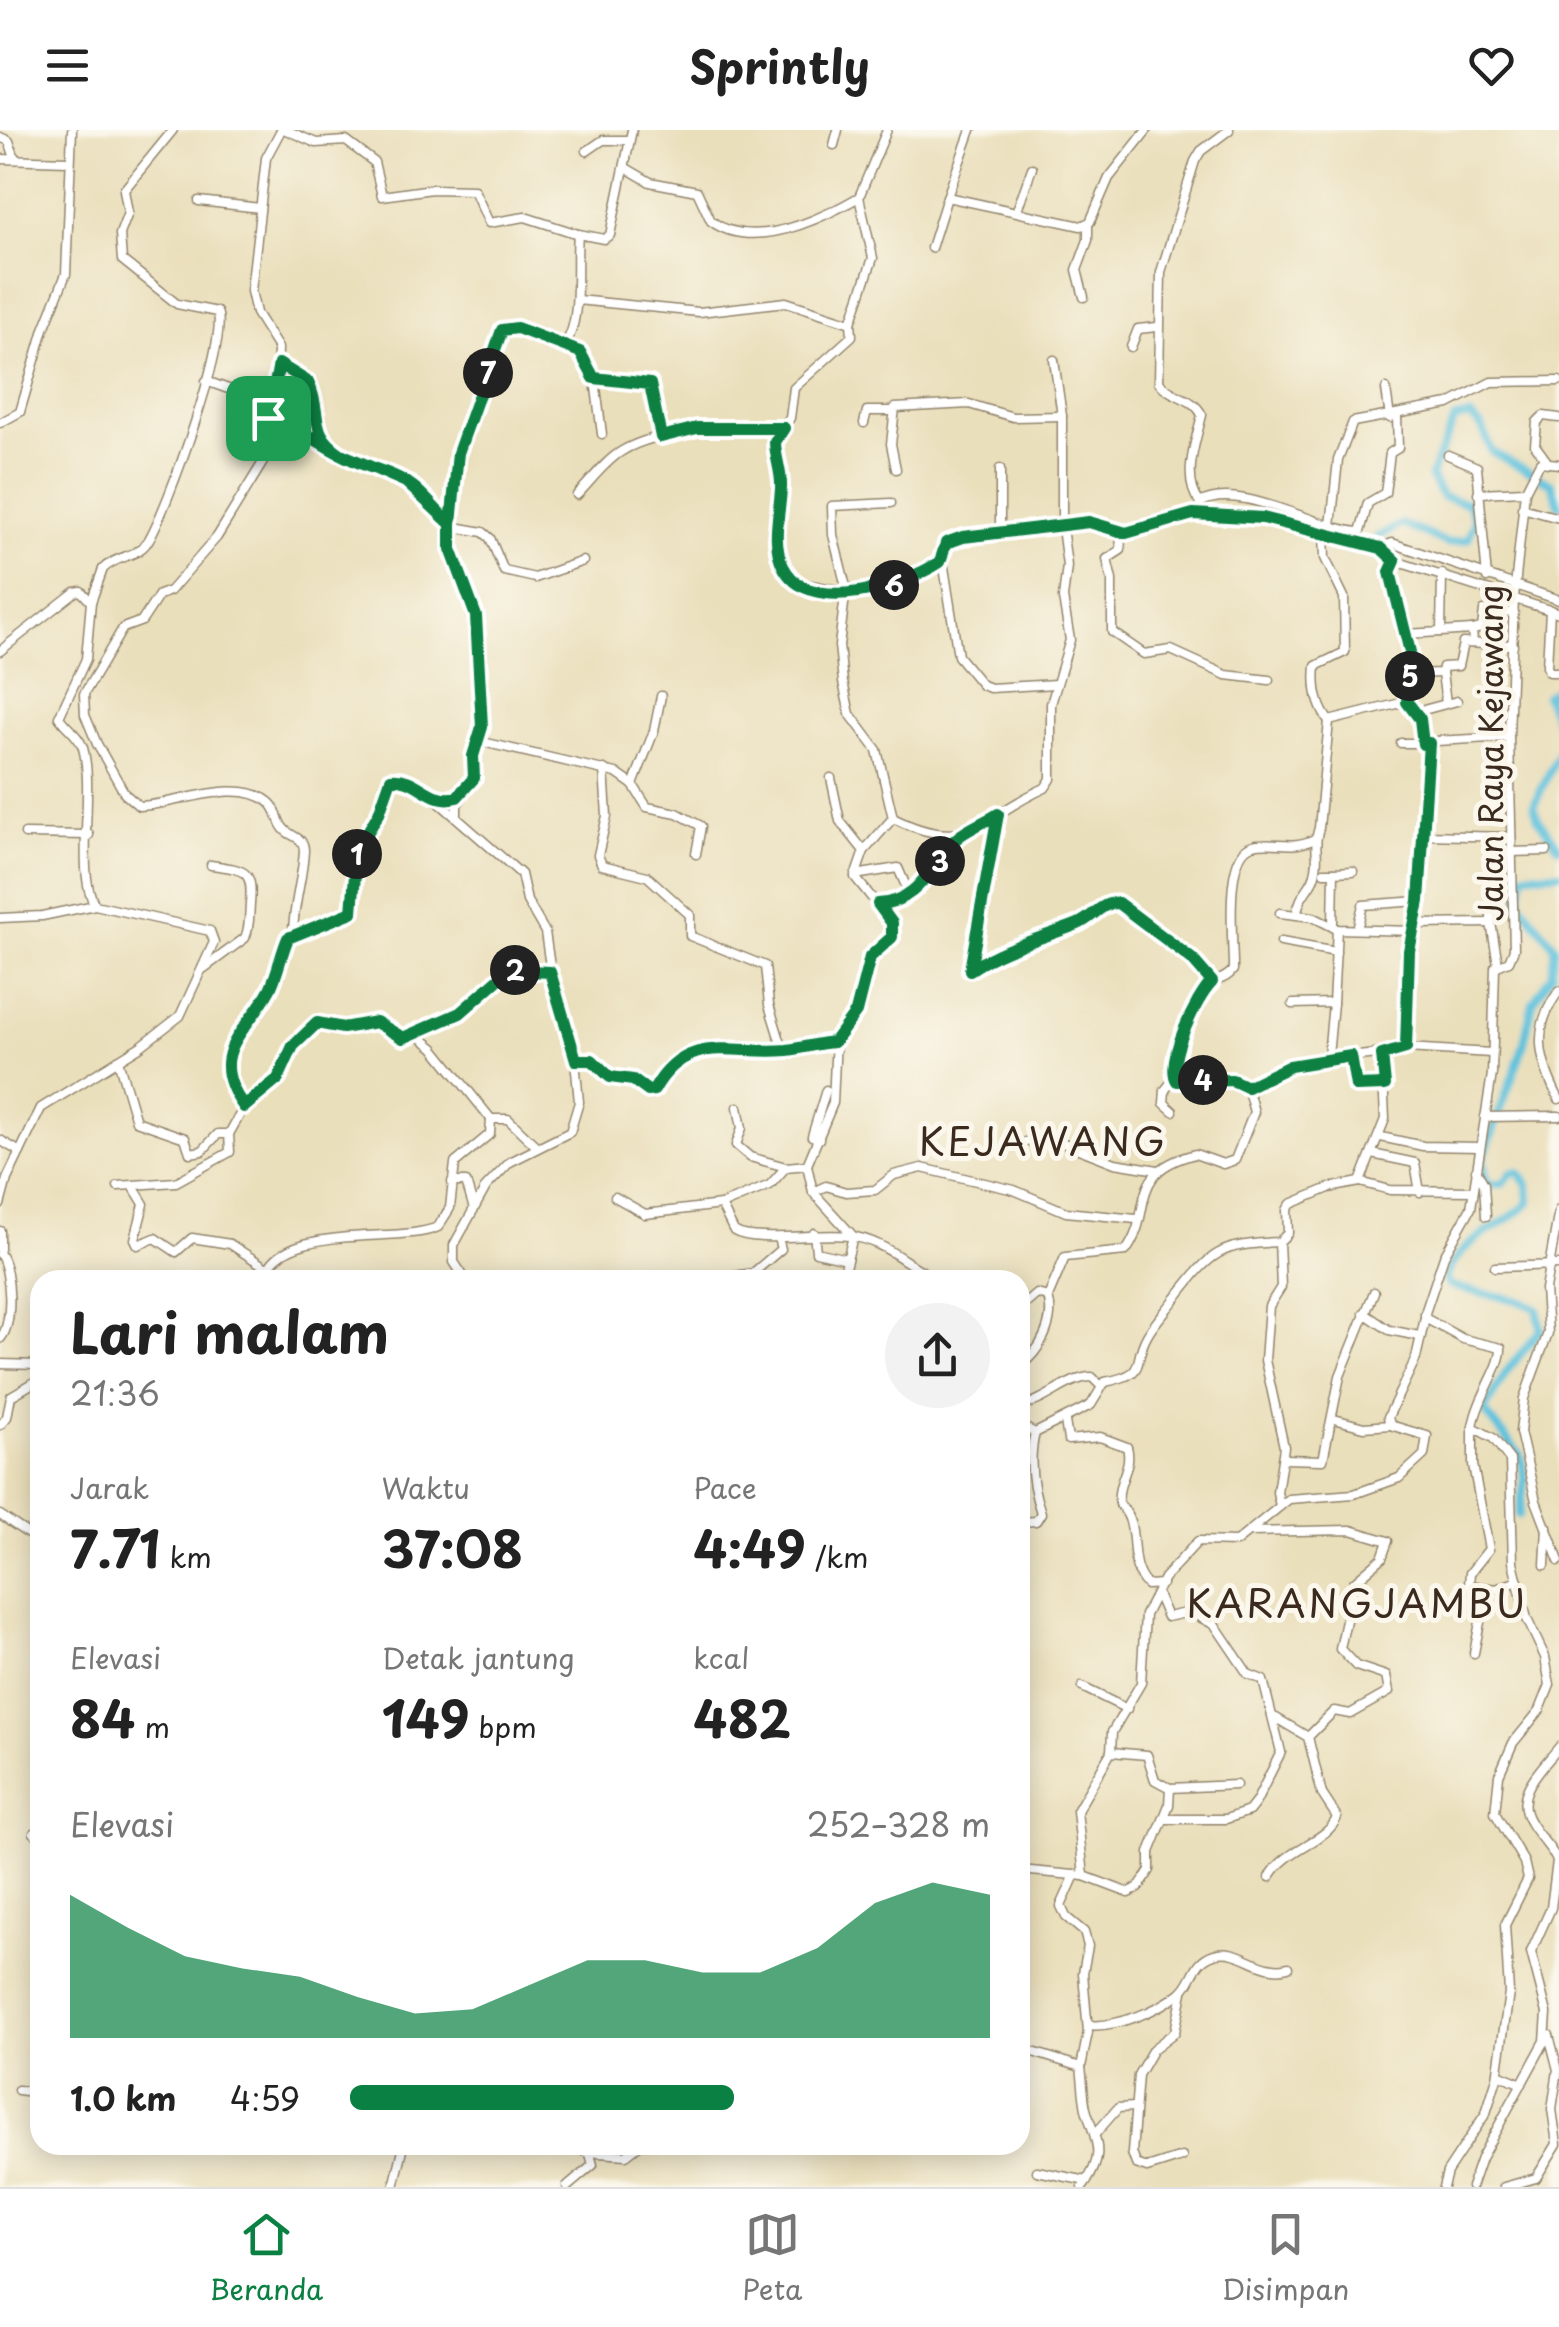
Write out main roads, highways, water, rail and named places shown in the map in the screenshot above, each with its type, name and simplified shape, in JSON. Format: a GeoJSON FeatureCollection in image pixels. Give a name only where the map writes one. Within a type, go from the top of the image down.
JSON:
{"type":"FeatureCollection","features":[{"type":"Feature","properties":{"kind":"waterway"},"geometry":{"type":"LineString","coordinates":[[1377,537],[1402,524],[1447,543],[1468,539],[1475,520],[1468,503],[1442,497],[1430,476],[1455,419],[1470,416],[1482,427],[1492,452],[1552,484],[1559,506]]}},
{"type":"Feature","properties":{"kind":"waterway"},"geometry":{"type":"LineString","coordinates":[[1559,687],[1546,696],[1559,725]]}},
{"type":"Feature","properties":{"kind":"waterway"},"geometry":{"type":"LineString","coordinates":[[1559,752],[1534,805],[1538,819],[1559,847]]}},
{"type":"Feature","properties":{"kind":"waterway"},"geometry":{"type":"LineString","coordinates":[[1519,1515],[1525,1480],[1520,1455],[1484,1411],[1507,1371],[1541,1329],[1537,1309],[1516,1300],[1449,1285],[1445,1278],[1471,1243],[1529,1203],[1528,1185],[1518,1172],[1511,1173],[1503,1184],[1487,1184],[1483,1159],[1523,1047],[1533,1002],[1551,975],[1555,947],[1519,901],[1524,874],[1559,873]]}},
{"type":"Feature","properties":{"kind":"district","name":"KEJAWANG"},"geometry":{"type":"Point","coordinates":[1043,1140]}},
{"type":"Feature","properties":{"kind":"district","name":"KARANGJAMBU"},"geometry":{"type":"Point","coordinates":[1357,1602]}}]}
